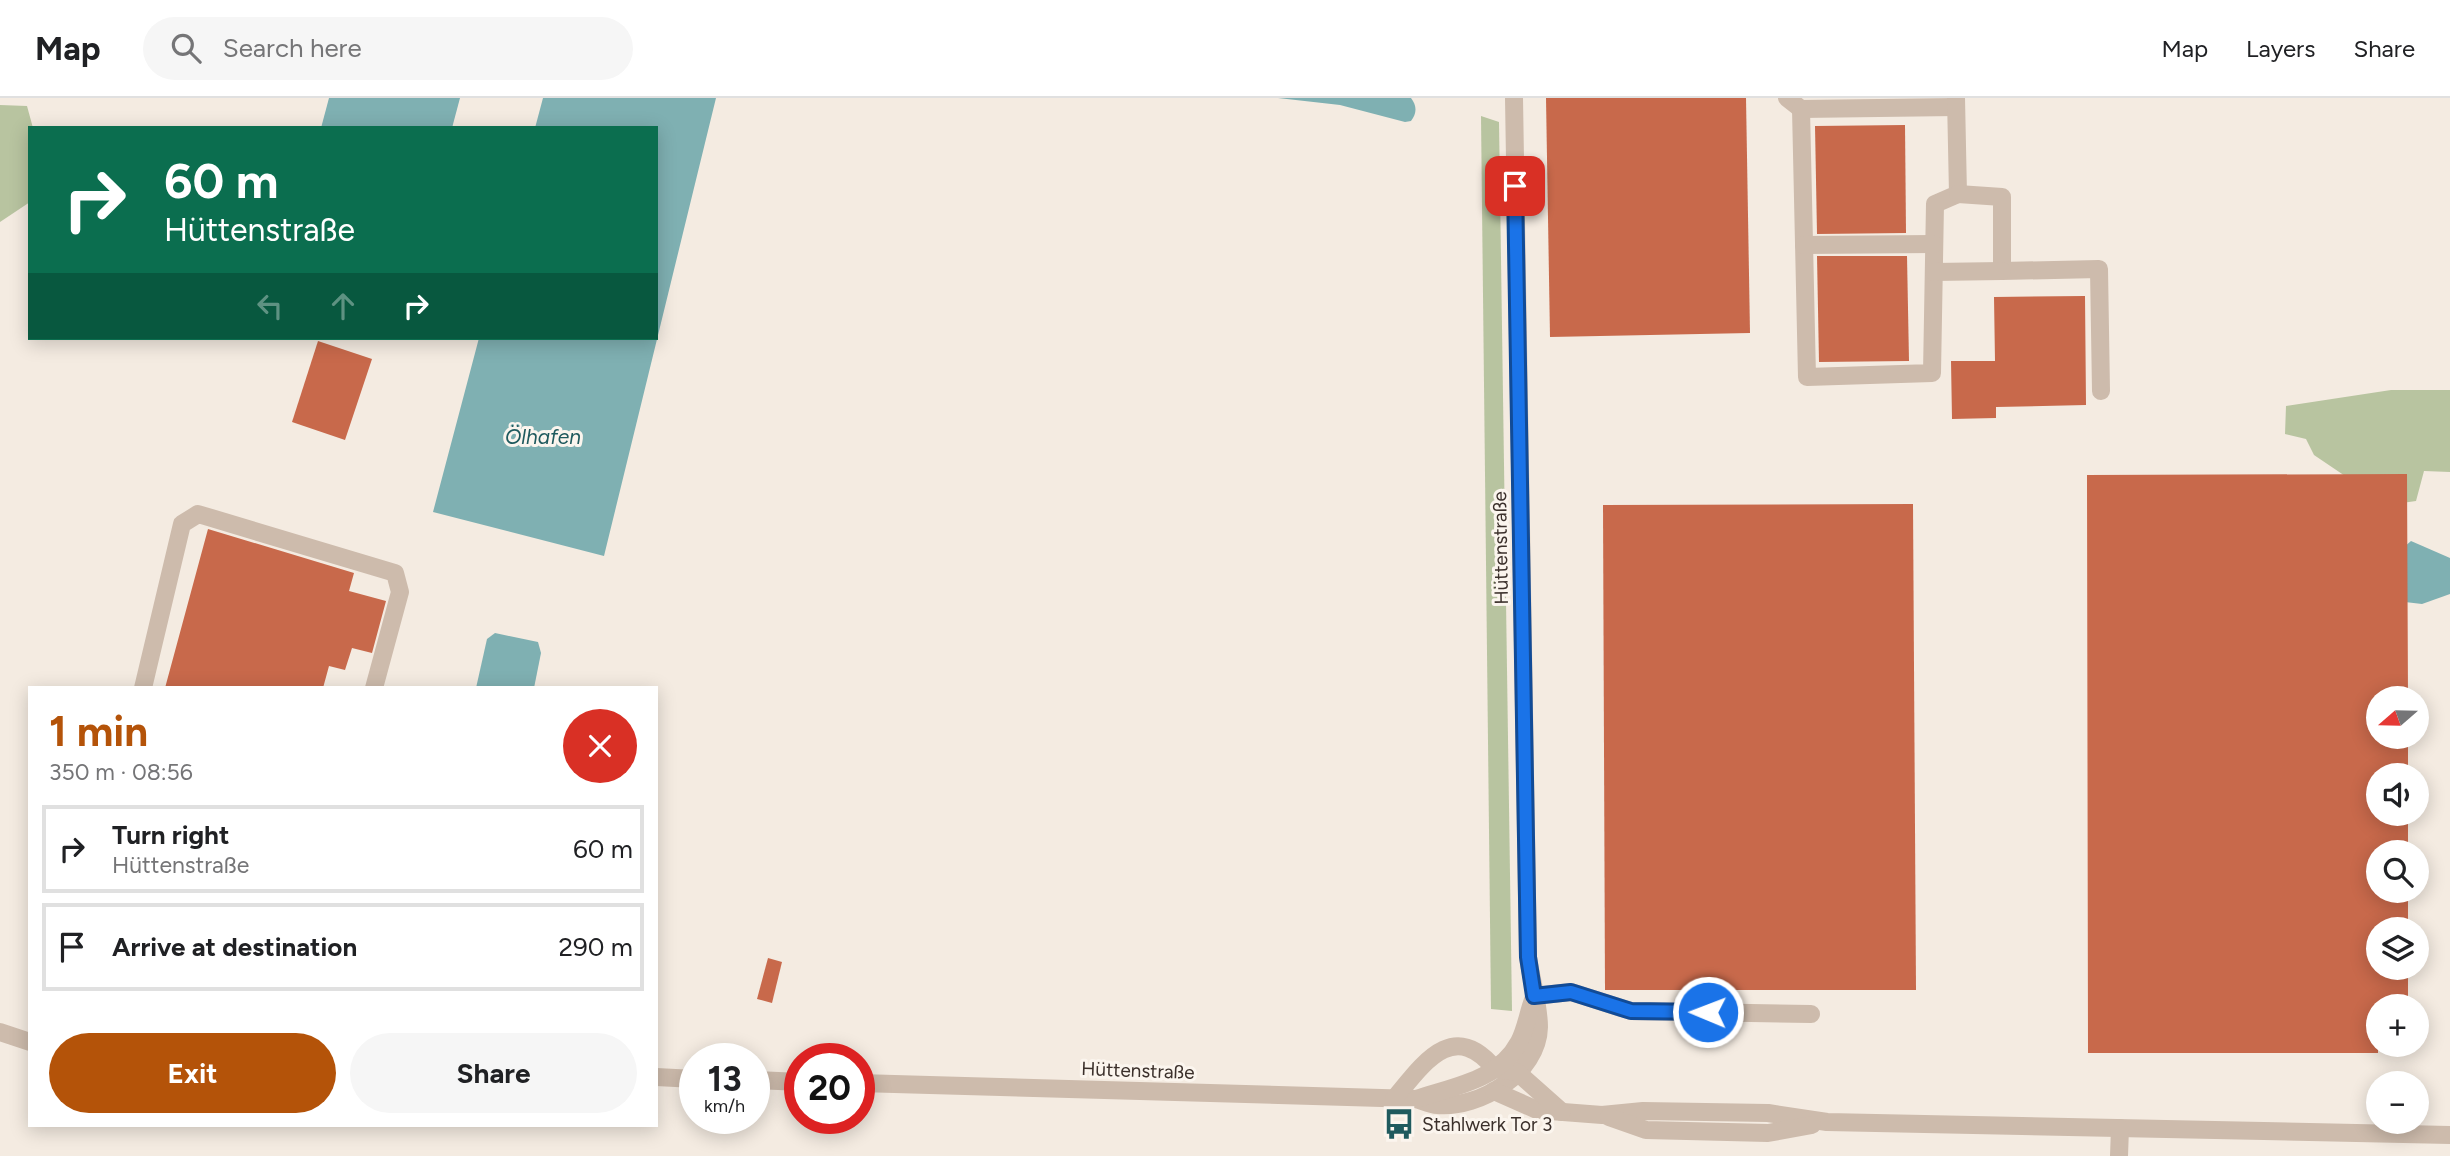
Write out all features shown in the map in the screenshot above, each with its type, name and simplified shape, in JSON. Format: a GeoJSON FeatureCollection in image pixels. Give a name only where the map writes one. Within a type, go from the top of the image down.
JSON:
{"type":"FeatureCollection","features":[{"type":"Feature","properties":{"kind":"street","name":"Hüttenstraße"},"geometry":{"type":"LineString","coordinates":[[875,1083],[1394,1099],[1437,1105],[1468,1101],[1494,1091],[1517,1072],[1532,1054],[1539,1026],[1528,957],[1526,885],[1514,98]]}},
{"type":"Feature","properties":{"kind":"street"},"geometry":{"type":"LineString","coordinates":[[1958,194],[1956,102],[1794,103],[1804,245],[1807,377],[1932,373],[1935,204],[1958,194],[2002,197],[2002,271]]}},
{"type":"Feature","properties":{"kind":"street"},"geometry":{"type":"LineString","coordinates":[[1804,245],[1934,244]]}},
{"type":"Feature","properties":{"kind":"street"},"geometry":{"type":"LineString","coordinates":[[1934,272],[2099,269],[2101,391]]}},
{"type":"Feature","properties":{"kind":"street"},"geometry":{"type":"LineString","coordinates":[[143,686],[182,524],[198,514],[395,573],[400,592],[375,686]]}},
{"type":"Feature","properties":{"kind":"street"},"geometry":{"type":"LineString","coordinates":[[1534,996],[1571,992],[1631,1011],[1811,1014]]}},
{"type":"Feature","properties":{"kind":"street","name":"Hüttenstraße"},"geometry":{"type":"LineString","coordinates":[[1416,1100],[1464,1085],[1507,1060],[1520,1040],[1534,996]]}},
{"type":"Feature","properties":{"kind":"street"},"geometry":{"type":"LineString","coordinates":[[0,1032],[28,1041]]}},
{"type":"Feature","properties":{"kind":"street"},"geometry":{"type":"LineString","coordinates":[[1394,1099],[1436,1052],[1453,1045],[1471,1047],[1484,1056],[1495,1069],[1517,1072],[1562,1112]]}},
{"type":"Feature","properties":{"kind":"street"},"geometry":{"type":"LineString","coordinates":[[658,1077],[679,1078]]}},
{"type":"Feature","properties":{"kind":"street"},"geometry":{"type":"LineString","coordinates":[[1494,1091],[1537,1110],[1602,1115],[1646,1130],[1768,1133],[1827,1122],[2450,1135]]}},
{"type":"Feature","properties":{"kind":"street"},"geometry":{"type":"LineString","coordinates":[[2119,1156],[2120,1128]]}},
{"type":"Feature","properties":{"kind":"green space"},"geometry":{"type":"Polygon","coordinates":[[[0,105],[27,106],[32,126],[28,126],[28,203],[0,222],[0,105]]]}},
{"type":"Feature","properties":{"kind":"green space"},"geometry":{"type":"Polygon","coordinates":[[[1481,116],[1499,122],[1512,1011],[1491,1009],[1481,116]]]}},
{"type":"Feature","properties":{"kind":"green space"},"geometry":{"type":"Polygon","coordinates":[[[2391,390],[2450,390],[2450,472],[2424,471],[2416,501],[2388,505],[2314,455],[2306,439],[2285,434],[2286,406],[2391,390]]]}},
{"type":"Feature","properties":{"kind":"water"},"geometry":{"type":"Polygon","coordinates":[[[329,98],[460,98],[453,126],[322,126],[329,98]]]}},
{"type":"Feature","properties":{"kind":"water","name":"Ölhafen"},"geometry":{"type":"Polygon","coordinates":[[[543,98],[716,98],[658,335],[658,126],[536,126],[543,98]]]}},
{"type":"Feature","properties":{"kind":"water"},"geometry":{"type":"Polygon","coordinates":[[[1278,98],[1411,98],[1415,110],[1411,121],[1405,122],[1340,105],[1278,98]]]}},
{"type":"Feature","properties":{"kind":"water","name":"Ölhafen"},"geometry":{"type":"Polygon","coordinates":[[[478,340],[657,340],[604,556],[433,512],[478,340]]]}},
{"type":"Feature","properties":{"kind":"water"},"geometry":{"type":"Polygon","coordinates":[[[2411,541],[2450,558],[2450,594],[2422,604],[2405,602],[2403,548],[2411,541]]]}},
{"type":"Feature","properties":{"kind":"water"},"geometry":{"type":"Polygon","coordinates":[[[495,633],[538,642],[541,653],[534,686],[476,686],[487,639],[495,633]]]}},
{"type":"Feature","properties":{"kind":"building"},"geometry":{"type":"Polygon","coordinates":[[[1546,98],[1746,98],[1750,333],[1550,337],[1546,98]]]}},
{"type":"Feature","properties":{"kind":"building"},"geometry":{"type":"Polygon","coordinates":[[[1905,125],[1906,233],[1817,234],[1815,126],[1905,125]]]}},
{"type":"Feature","properties":{"kind":"building"},"geometry":{"type":"Polygon","coordinates":[[[1817,256],[1907,256],[1909,361],[1819,362],[1817,256]]]}},
{"type":"Feature","properties":{"kind":"building"},"geometry":{"type":"Polygon","coordinates":[[[2085,296],[2086,405],[1996,407],[1996,418],[1952,419],[1951,361],[1995,361],[1994,297],[2085,296]]]}},
{"type":"Feature","properties":{"kind":"building"},"geometry":{"type":"Polygon","coordinates":[[[318,341],[372,359],[345,440],[292,422],[318,341]]]}},
{"type":"Feature","properties":{"kind":"building"},"geometry":{"type":"Polygon","coordinates":[[[2407,474],[2408,686],[2366,686],[2366,749],[2408,749],[2408,763],[2366,763],[2366,826],[2408,826],[2408,840],[2366,840],[2366,903],[2408,903],[2408,917],[2366,917],[2366,980],[2408,980],[2408,994],[2366,994],[2366,1053],[2088,1053],[2087,475],[2407,474]]]}},
{"type":"Feature","properties":{"kind":"building"},"geometry":{"type":"Polygon","coordinates":[[[1913,504],[1916,990],[1605,990],[1603,505],[1913,504]]]}},
{"type":"Feature","properties":{"kind":"building"},"geometry":{"type":"Polygon","coordinates":[[[208,529],[354,573],[349,591],[386,601],[372,653],[352,648],[345,670],[329,666],[324,686],[166,686],[208,529]]]}},
{"type":"Feature","properties":{"kind":"building"},"geometry":{"type":"Polygon","coordinates":[[[768,958],[782,962],[772,1003],[757,999],[768,958]]]}},
{"type":"Feature","properties":{"kind":"place","name":"Stahlwerk Tor 3"},"geometry":{"type":"Point","coordinates":[1399,1124]}},
{"type":"Feature","properties":{"kind":"route"},"geometry":{"type":"LineString","coordinates":[[1515,186],[1526,885],[1528,957],[1534,996],[1571,992],[1631,1011],[1708,1012]]}}]}
